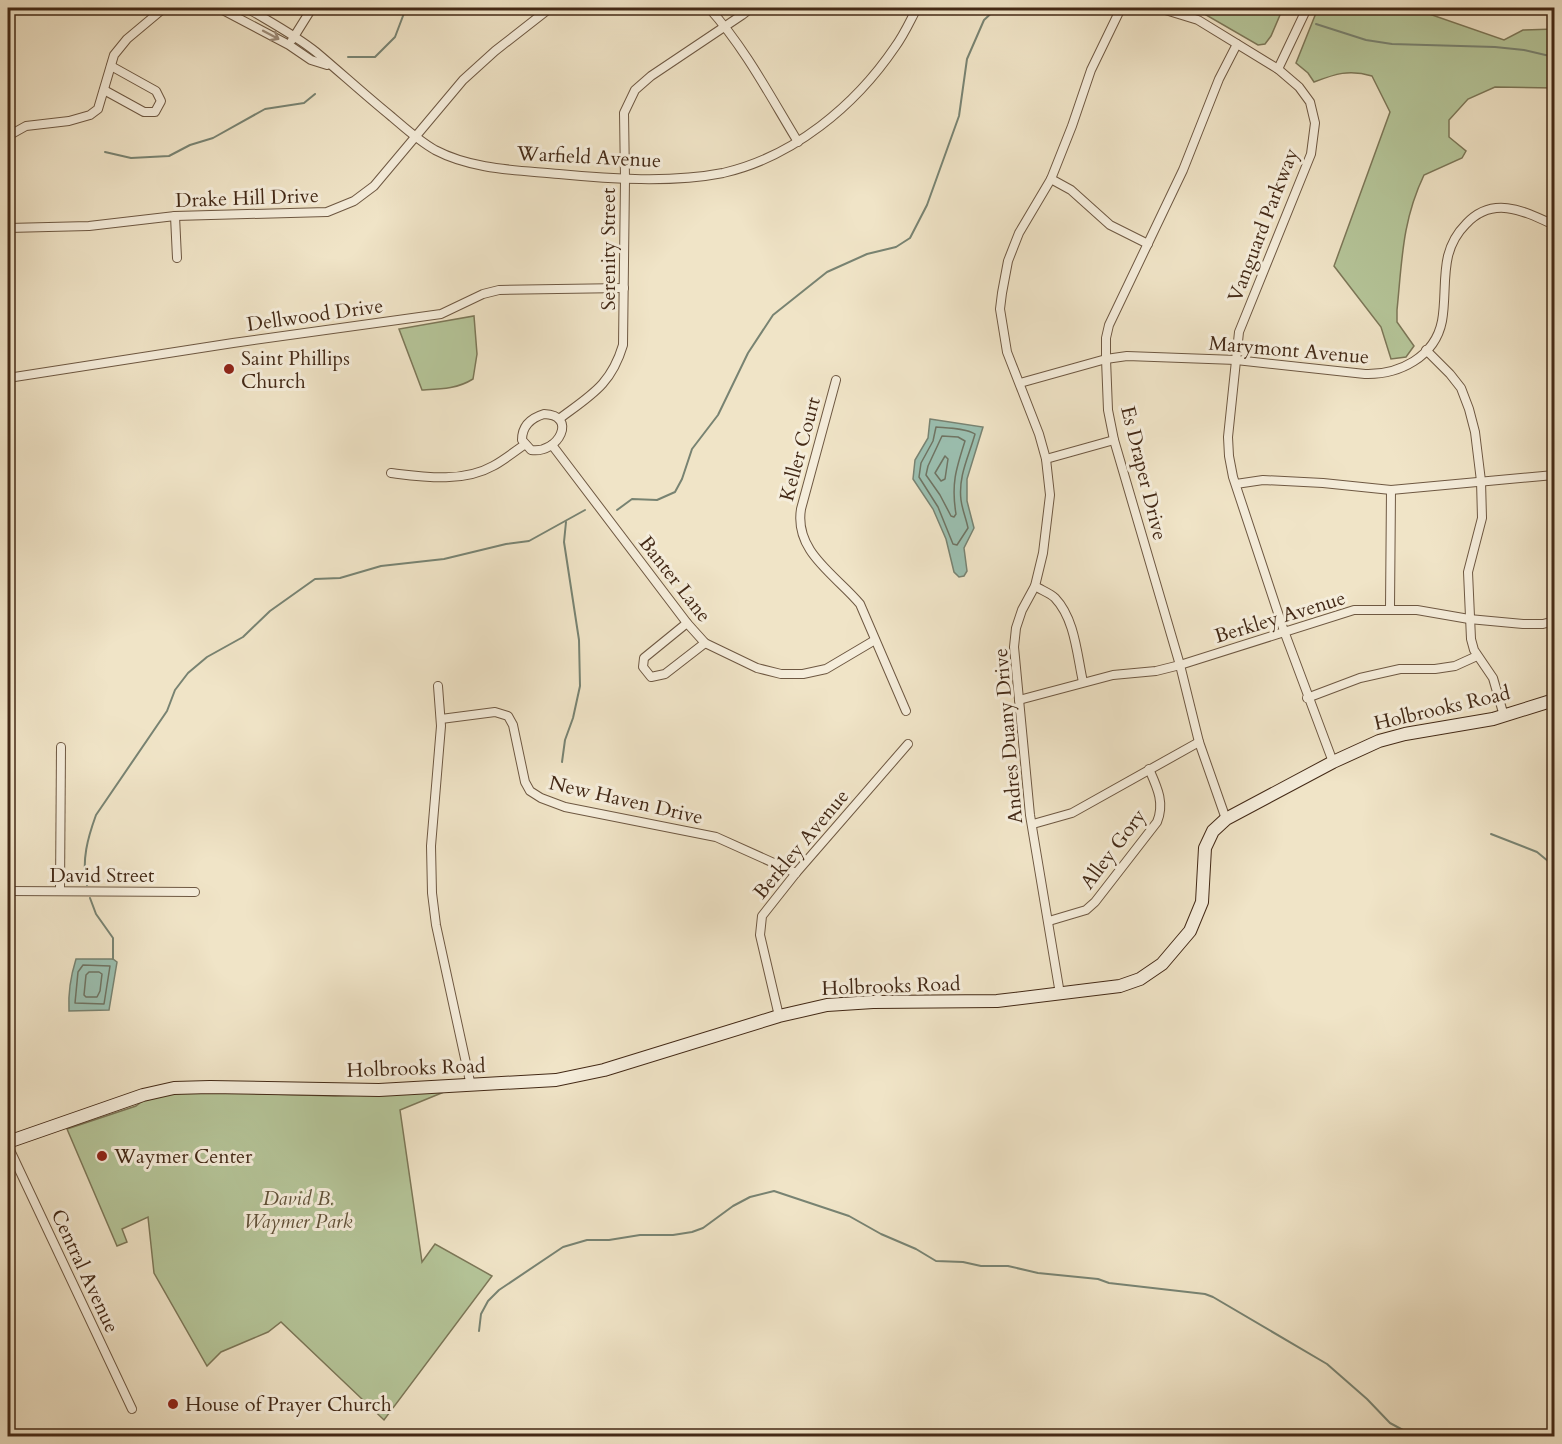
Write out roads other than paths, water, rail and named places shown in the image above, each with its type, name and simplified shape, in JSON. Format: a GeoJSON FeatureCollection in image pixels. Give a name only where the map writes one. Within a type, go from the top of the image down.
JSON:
{"type":"FeatureCollection","features":[{"type":"Feature","properties":{"kind":"street"},"geometry":{"type":"LineString","coordinates":[[8,136],[26,126],[69,121],[90,115],[98,109],[114,54],[127,39],[164,8]]}},
{"type":"Feature","properties":{"kind":"street","name":"Warfield Avenue"},"geometry":{"type":"LineString","coordinates":[[219,8],[315,52],[416,137],[435,150],[467,164],[592,178],[626,179],[688,177],[722,173],[753,164],[798,142],[815,131],[859,93],[896,47],[917,8]]}},
{"type":"Feature","properties":{"kind":"street","name":"Warfield Avenue"},"geometry":{"type":"LineString","coordinates":[[247,8],[291,41]]}},
{"type":"Feature","properties":{"kind":"street"},"geometry":{"type":"LineString","coordinates":[[291,41],[312,8]]}},
{"type":"Feature","properties":{"kind":"street","name":"Drake Hill Drive"},"geometry":{"type":"LineString","coordinates":[[8,228],[89,226],[175,216],[327,212],[354,201],[374,186],[463,81],[495,51],[550,8]]}},
{"type":"Feature","properties":{"kind":"street"},"geometry":{"type":"LineString","coordinates":[[709,8],[725,26],[753,66],[798,142]]}},
{"type":"Feature","properties":{"kind":"street","name":"Serenity Street"},"geometry":{"type":"LineString","coordinates":[[559,419],[599,389],[617,365],[623,345],[626,179],[624,113],[635,90],[651,75],[751,8]]}},
{"type":"Feature","properties":{"kind":"street","name":"Andres Duany Drive"},"geometry":{"type":"LineString","coordinates":[[1060,994],[1030,815],[1014,647],[1016,628],[1022,610],[1035,586],[1048,524],[1050,495],[1046,459],[1007,352],[1000,309],[1008,261],[1019,233],[1051,179],[1091,70],[1121,8]]}},
{"type":"Feature","properties":{"kind":"street","name":"Vanguard Parkway"},"geometry":{"type":"LineString","coordinates":[[1159,8],[1198,20],[1278,69],[1299,87],[1310,102],[1315,123],[1311,154],[1239,333],[1236,360]]}},
{"type":"Feature","properties":{"kind":"street"},"geometry":{"type":"LineString","coordinates":[[1278,69],[1307,8]]}},
{"type":"Feature","properties":{"kind":"street","name":"Es Draper Drive"},"geometry":{"type":"LineString","coordinates":[[1226,819],[1199,742],[1180,665],[1114,440],[1108,410],[1106,338],[1109,325],[1183,170],[1219,79],[1237,44]]}},
{"type":"Feature","properties":{"kind":"street"},"geometry":{"type":"LineString","coordinates":[[104,90],[144,112],[155,112],[161,101],[156,91],[111,66]]}},
{"type":"Feature","properties":{"kind":"street"},"geometry":{"type":"LineString","coordinates":[[1051,179],[1071,190],[1110,225],[1148,244]]}},
{"type":"Feature","properties":{"kind":"street","name":"Marymont Avenue"},"geometry":{"type":"LineString","coordinates":[[1020,383],[1106,359],[1148,356],[1236,360],[1377,375],[1398,370],[1414,361],[1435,337],[1442,321],[1446,266],[1450,247],[1469,221],[1485,210],[1503,208],[1527,213],[1554,225]]}},
{"type":"Feature","properties":{"kind":"street"},"geometry":{"type":"LineString","coordinates":[[175,216],[177,258]]}},
{"type":"Feature","properties":{"kind":"street","name":"Dellwood Drive"},"geometry":{"type":"LineString","coordinates":[[8,378],[441,314],[483,294],[499,290],[624,288]]}},
{"type":"Feature","properties":{"kind":"street"},"geometry":{"type":"LineString","coordinates":[[1426,350],[1461,388],[1475,432],[1481,481],[1482,518],[1468,572],[1471,639],[1477,656],[1493,678],[1504,716]]}},
{"type":"Feature","properties":{"kind":"street"},"geometry":{"type":"LineString","coordinates":[[1236,360],[1228,437],[1229,456],[1284,631],[1307,698],[1333,762]]}},
{"type":"Feature","properties":{"kind":"street","name":"Keller Court"},"geometry":{"type":"LineString","coordinates":[[836,380],[799,517],[804,540],[813,556],[850,591],[860,604],[906,711]]}},
{"type":"Feature","properties":{"kind":"street"},"geometry":{"type":"LineString","coordinates":[[544,414],[559,419],[562,433],[547,448],[535,450],[524,445],[522,435],[531,420],[544,414]]}},
{"type":"Feature","properties":{"kind":"street"},"geometry":{"type":"LineString","coordinates":[[1046,459],[1114,440]]}},
{"type":"Feature","properties":{"kind":"street","name":"Banter Lane"},"geometry":{"type":"LineString","coordinates":[[552,444],[687,623],[705,643],[757,668],[781,674],[803,674],[826,669],[875,640]]}},
{"type":"Feature","properties":{"kind":"street"},"geometry":{"type":"LineString","coordinates":[[392,473],[434,478],[477,473],[492,468],[524,445]]}},
{"type":"Feature","properties":{"kind":"street"},"geometry":{"type":"LineString","coordinates":[[1236,484],[1263,480],[1391,490],[1554,475]]}},
{"type":"Feature","properties":{"kind":"street"},"geometry":{"type":"LineString","coordinates":[[1390,608],[1391,490]]}},
{"type":"Feature","properties":{"kind":"street"},"geometry":{"type":"LineString","coordinates":[[1035,586],[1054,597],[1066,614],[1083,682]]}},
{"type":"Feature","properties":{"kind":"street","name":"Berkley Avenue"},"geometry":{"type":"LineString","coordinates":[[1019,700],[1113,675],[1156,671],[1180,665],[1354,610],[1390,608],[1417,610],[1469,619],[1523,624],[1544,624],[1554,621]]}},
{"type":"Feature","properties":{"kind":"street"},"geometry":{"type":"LineString","coordinates":[[687,623],[644,658],[643,667],[651,676],[665,674],[705,643]]}},
{"type":"Feature","properties":{"kind":"street"},"geometry":{"type":"LineString","coordinates":[[1307,698],[1360,678],[1400,669],[1435,669],[1455,666],[1477,656]]}},
{"type":"Feature","properties":{"kind":"street"},"geometry":{"type":"LineString","coordinates":[[438,686],[441,719],[431,846],[432,893],[436,925],[471,1086]]}},
{"type":"Feature","properties":{"kind":"street","name":"Holbrooks Road"},"geometry":{"type":"LineString","coordinates":[[8,1144],[143,1095],[174,1089],[210,1087],[374,1090],[528,1083],[576,1077],[779,1016],[827,1005],[977,1002],[1108,988],[1132,982],[1153,971],[1173,953],[1190,931],[1198,915],[1203,889],[1205,848],[1214,831],[1226,819],[1365,746],[1393,736],[1504,716],[1554,700]]}},
{"type":"Feature","properties":{"kind":"street","name":"New Haven Drive"},"geometry":{"type":"LineString","coordinates":[[441,719],[495,712],[508,716],[513,725],[525,782],[530,791],[541,798],[566,807],[716,837],[796,873]]}},
{"type":"Feature","properties":{"kind":"street"},"geometry":{"type":"LineString","coordinates":[[1033,824],[1072,813],[1199,742]]}},
{"type":"Feature","properties":{"kind":"street","name":"Berkley Avenue"},"geometry":{"type":"LineString","coordinates":[[779,1016],[760,925],[766,910],[908,744]]}},
{"type":"Feature","properties":{"kind":"street"},"geometry":{"type":"LineString","coordinates":[[60,891],[62,747]]}},
{"type":"Feature","properties":{"kind":"street","name":"Alley Gory"},"geometry":{"type":"LineString","coordinates":[[1049,921],[1086,909],[1095,902],[1157,822],[1161,813],[1161,801],[1149,769]]}},
{"type":"Feature","properties":{"kind":"street","name":"David Street"},"geometry":{"type":"LineString","coordinates":[[8,891],[195,892]]}},
{"type":"Feature","properties":{"kind":"street","name":"Central Avenue"},"geometry":{"type":"LineString","coordinates":[[8,1144],[132,1409]]}},
{"type":"Feature","properties":{"kind":"water"},"geometry":{"type":"Polygon","coordinates":[[[930,419],[983,427],[967,479],[967,501],[974,528],[964,548],[967,571],[964,576],[959,577],[954,572],[946,539],[933,509],[913,479],[915,460],[928,438],[930,419]]]}},
{"type":"Feature","properties":{"kind":"water"},"geometry":{"type":"Polygon","coordinates":[[[76,959],[113,959],[117,962],[109,1010],[69,1011],[70,985],[76,959]]]}},
{"type":"Feature","properties":{"kind":"waterway"},"geometry":{"type":"LineString","coordinates":[[348,57],[375,57],[395,37],[406,8]]}},
{"type":"Feature","properties":{"kind":"waterway"},"geometry":{"type":"LineString","coordinates":[[617,510],[632,499],[657,500],[675,492],[692,449],[718,415],[748,353],[773,315],[827,272],[867,254],[896,247],[910,238],[927,205],[959,116],[967,59],[984,20],[997,8]]}},
{"type":"Feature","properties":{"kind":"waterway"},"geometry":{"type":"LineString","coordinates":[[1316,24],[1366,40],[1392,44],[1495,47],[1524,50],[1554,57]]}},
{"type":"Feature","properties":{"kind":"waterway"},"geometry":{"type":"LineString","coordinates":[[105,152],[131,158],[169,156],[190,145],[213,138],[265,109],[304,103],[315,94]]}},
{"type":"Feature","properties":{"kind":"waterway"},"geometry":{"type":"LineString","coordinates":[[87,885],[85,858],[96,815],[167,711],[175,690],[188,673],[207,657],[243,637],[270,611],[315,579],[340,578],[381,566],[444,559],[506,544],[529,541],[585,510]]}},
{"type":"Feature","properties":{"kind":"waterway"},"geometry":{"type":"LineString","coordinates":[[562,762],[565,740],[573,718],[580,686],[579,640],[564,542],[566,522]]}},
{"type":"Feature","properties":{"kind":"waterway"},"geometry":{"type":"LineString","coordinates":[[1491,834],[1537,852],[1554,866]]}},
{"type":"Feature","properties":{"kind":"waterway"},"geometry":{"type":"LineString","coordinates":[[90,898],[96,914],[113,938],[113,959]]}},
{"type":"Feature","properties":{"kind":"waterway"},"geometry":{"type":"LineString","coordinates":[[479,1331],[481,1314],[488,1301],[499,1290],[563,1247],[587,1240],[692,1232],[703,1228],[733,1206],[750,1197],[774,1191],[849,1216],[936,1261],[963,1262],[981,1266],[1008,1266],[1038,1273],[1098,1279],[1109,1283],[1205,1294],[1213,1297],[1327,1364],[1390,1423],[1414,1436]]}},
{"type":"Feature","properties":{"kind":"place","name":"Saint Phillips Church"},"geometry":{"type":"Point","coordinates":[229,369]}},
{"type":"Feature","properties":{"kind":"place","name":"Waymer Center"},"geometry":{"type":"Point","coordinates":[102,1156]}},
{"type":"Feature","properties":{"kind":"place","name":"House of Prayer Church"},"geometry":{"type":"Point","coordinates":[173,1404]}},
{"type":"Feature","properties":{"kind":"park label","name":"David B. Waymer Park"},"geometry":{"type":"Point","coordinates":[298,1210]}}]}
